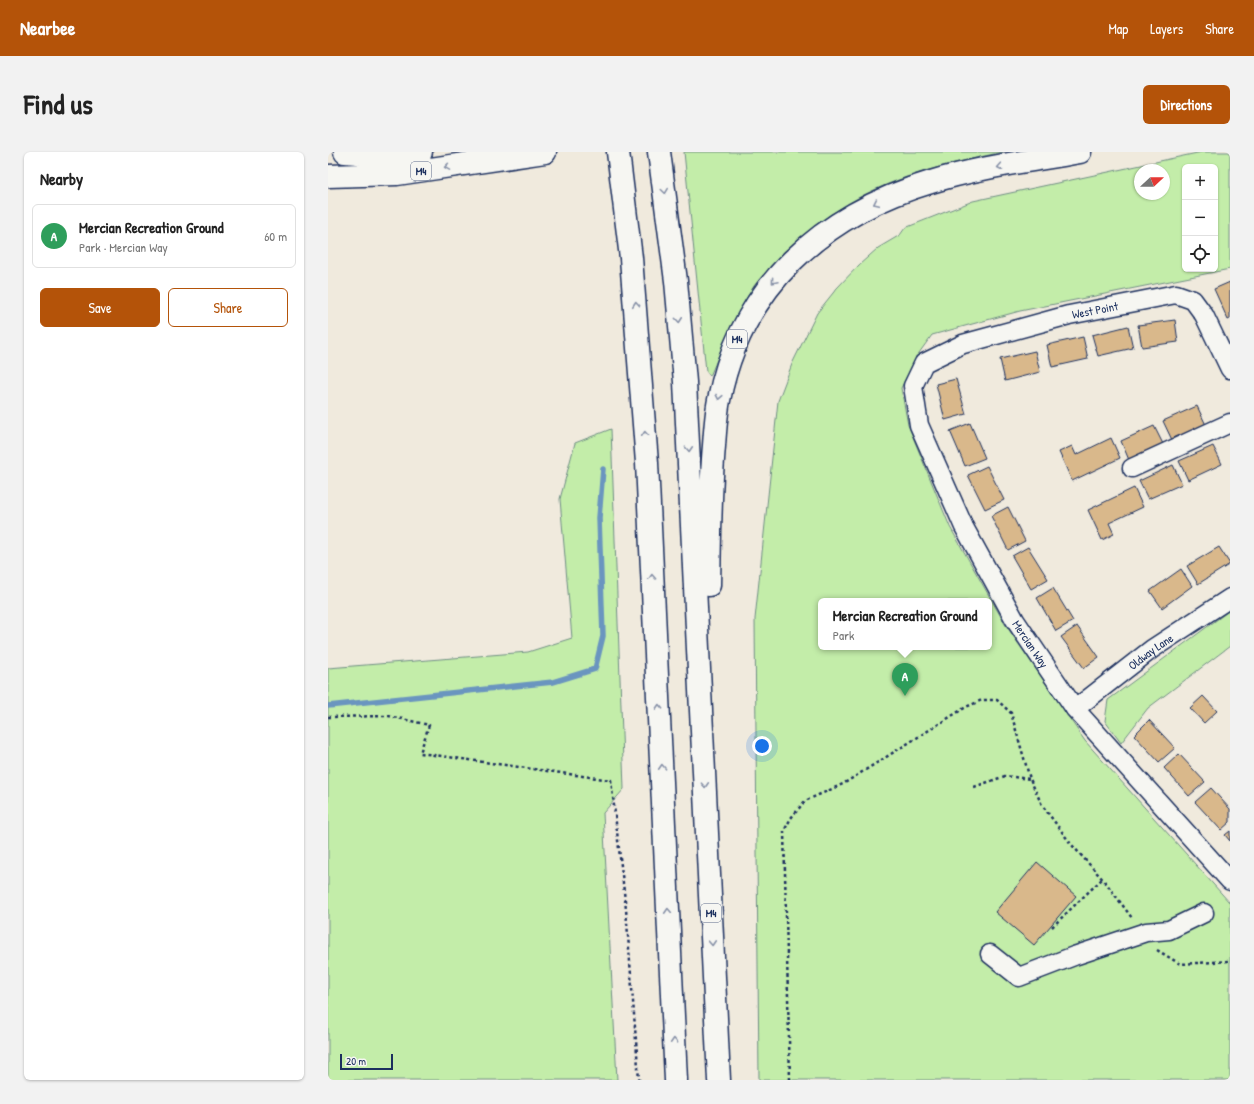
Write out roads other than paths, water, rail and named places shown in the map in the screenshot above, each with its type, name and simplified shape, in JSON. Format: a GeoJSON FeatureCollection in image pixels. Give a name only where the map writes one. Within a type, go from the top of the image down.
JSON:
{"type":"FeatureCollection","features":[{"type":"Feature","properties":{"kind":"highway","name":"M4"},"geometry":{"type":"LineString","coordinates":[[345,152],[383,154],[421,152]]}},
{"type":"Feature","properties":{"kind":"highway","name":"M4"},"geometry":{"type":"LineString","coordinates":[[328,176],[397,174],[545,152]]}},
{"type":"Feature","properties":{"kind":"highway"},"geometry":{"type":"LineString","coordinates":[[618,152],[632,258],[647,463],[676,1080]]}},
{"type":"Feature","properties":{"kind":"highway","name":"M4"},"geometry":{"type":"LineString","coordinates":[[659,152],[676,281],[685,382],[719,1080]]}},
{"type":"Feature","properties":{"kind":"highway","name":"M4"},"geometry":{"type":"LineString","coordinates":[[703,746],[712,486],[718,402],[730,357],[739,336],[763,294],[799,254],[820,236],[838,223],[880,201],[932,181],[1080,152]]}},
{"type":"Feature","properties":{"kind":"street","name":"West Point"},"geometry":{"type":"LineString","coordinates":[[924,363],[963,344],[1062,317],[1176,294],[1193,300],[1204,315],[1230,369]]}},
{"type":"Feature","properties":{"kind":"street","name":"Mercian Way"},"geometry":{"type":"LineString","coordinates":[[924,363],[913,386],[919,425],[964,527],[1014,620],[1075,709],[1230,881]]}},
{"type":"Feature","properties":{"kind":"street"},"geometry":{"type":"LineString","coordinates":[[1132,468],[1230,423]]}},
{"type":"Feature","properties":{"kind":"street","name":"Oldway Lane"},"geometry":{"type":"LineString","coordinates":[[1075,709],[1152,649],[1230,598]]}},
{"type":"Feature","properties":{"kind":"street"},"geometry":{"type":"LineString","coordinates":[[990,954],[1019,977],[1074,956],[1146,932],[1169,930],[1204,913]]}},
{"type":"Feature","properties":{"kind":"waterway"},"geometry":{"type":"LineString","coordinates":[[328,706],[553,682],[595,669],[603,636],[599,518],[603,469]]}},
{"type":"Feature","properties":{"kind":"place","name":"Mercian Recreation Ground"},"geometry":{"type":"Point","coordinates":[905,696]}}]}
